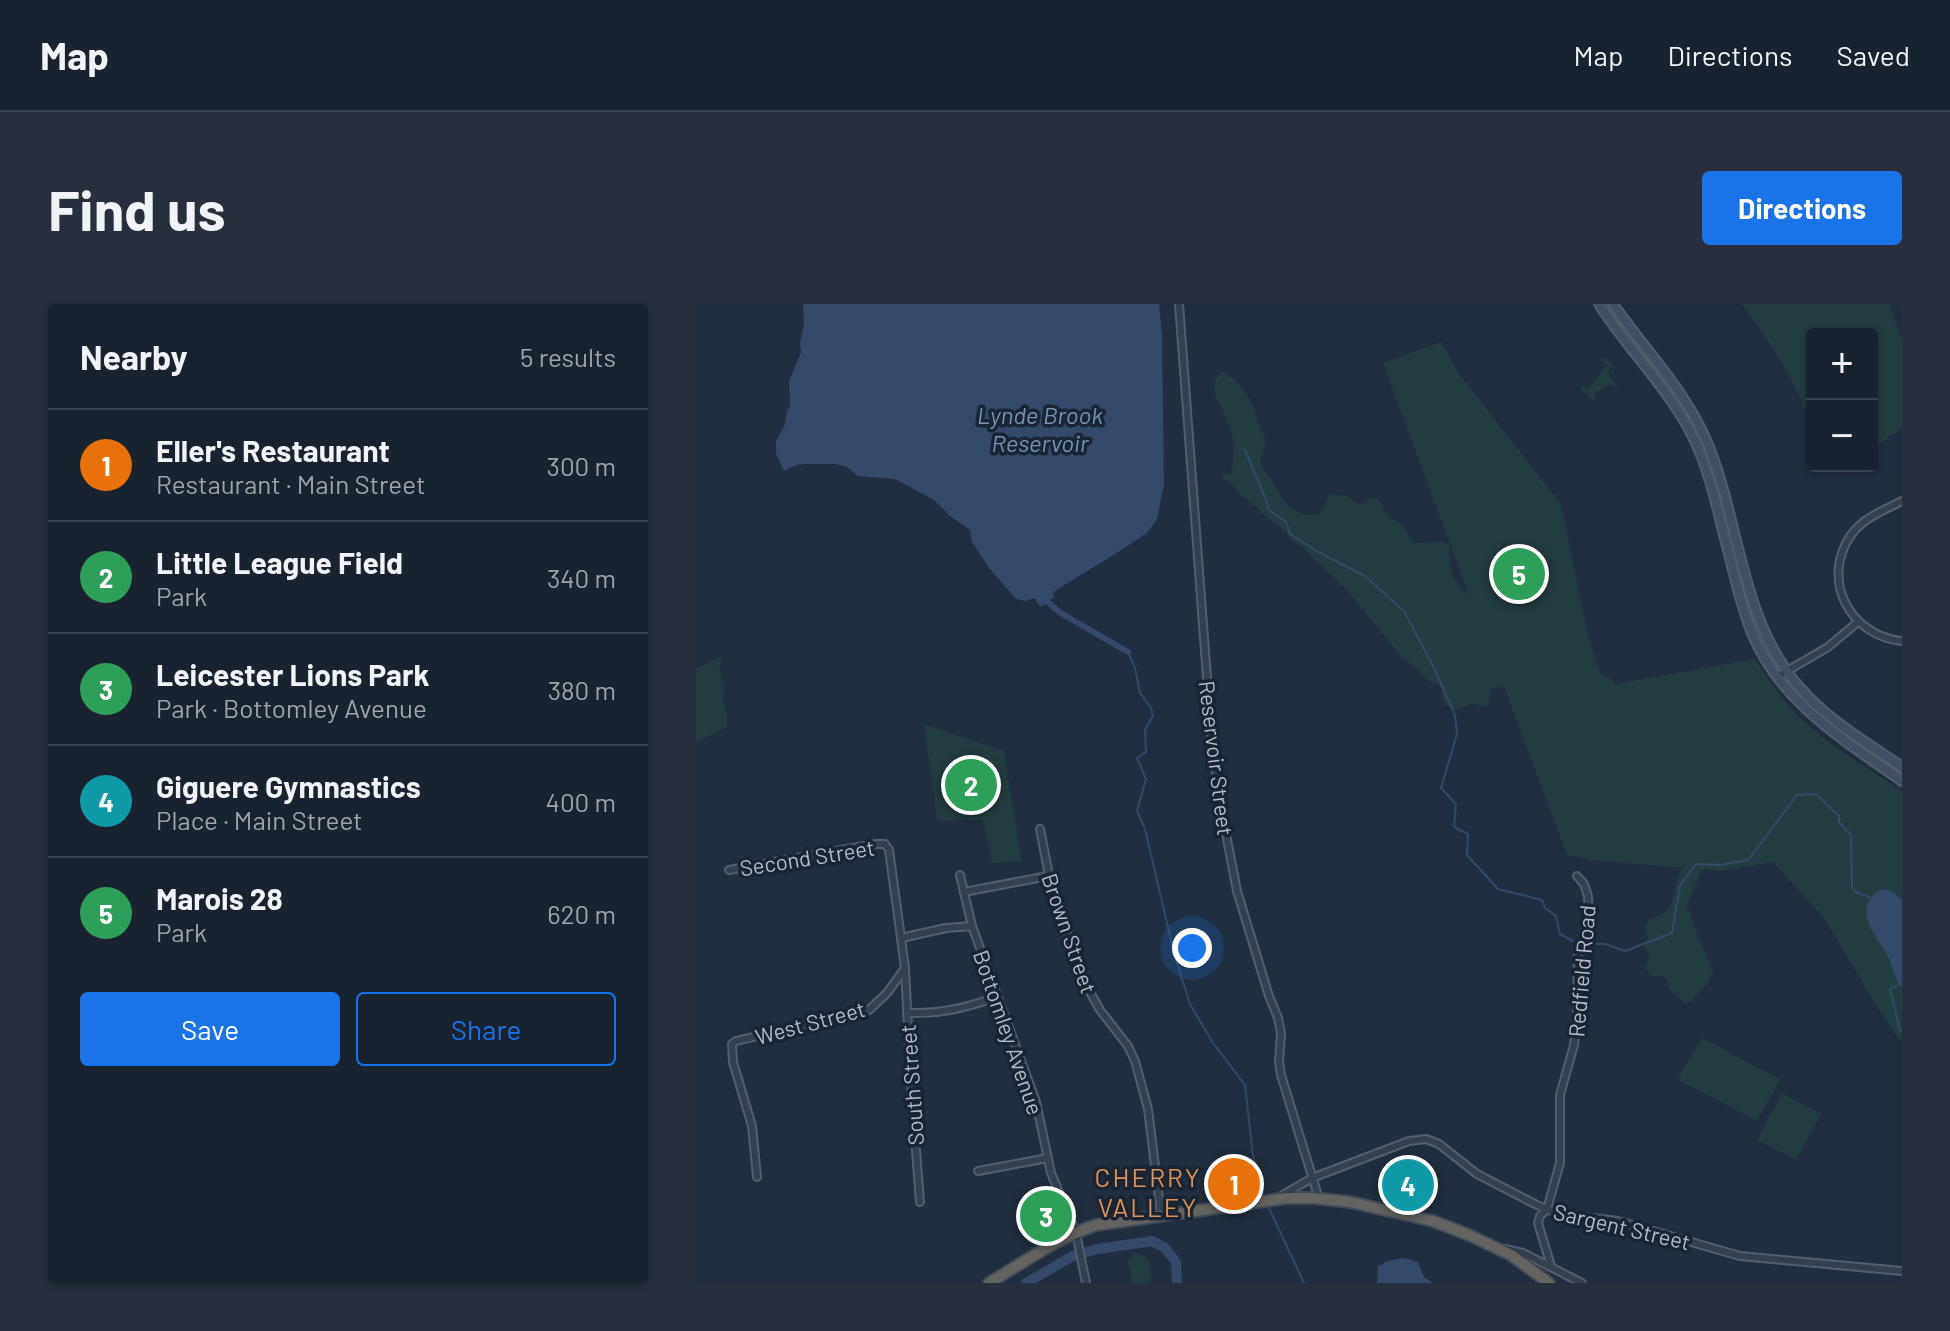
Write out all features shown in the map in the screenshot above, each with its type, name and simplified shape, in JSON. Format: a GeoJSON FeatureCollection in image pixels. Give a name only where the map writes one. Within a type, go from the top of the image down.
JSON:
{"type":"FeatureCollection","features":[{"type":"Feature","properties":{"kind":"highway"},"geometry":{"type":"LineString","coordinates":[[989,1283],[1038,1252],[1101,1224],[1294,1198],[1350,1202],[1433,1221],[1497,1248],[1549,1283]]}},
{"type":"Feature","properties":{"kind":"main road"},"geometry":{"type":"LineString","coordinates":[[1599,304],[1670,397],[1694,438],[1707,472],[1748,624],[1777,677],[1822,724],[1902,781]]}},
{"type":"Feature","properties":{"kind":"main road"},"geometry":{"type":"LineString","coordinates":[[1613,304],[1685,400],[1701,429],[1721,484],[1757,613],[1772,648],[1811,700],[1836,722],[1902,767]]}},
{"type":"Feature","properties":{"kind":"street","name":"Reservoir Street"},"geometry":{"type":"LineString","coordinates":[[1179,304],[1208,709],[1217,783],[1233,877],[1278,1018],[1281,1033],[1279,1064],[1319,1199]]}},
{"type":"Feature","properties":{"kind":"street"},"geometry":{"type":"LineString","coordinates":[[1902,501],[1862,523],[1843,551],[1839,568],[1841,592],[1850,613],[1877,635],[1902,641]]}},
{"type":"Feature","properties":{"kind":"street"},"geometry":{"type":"LineString","coordinates":[[1777,677],[1828,647],[1858,622]]}},
{"type":"Feature","properties":{"kind":"street","name":"Brown Street"},"geometry":{"type":"LineString","coordinates":[[1040,829],[1057,909],[1088,990],[1133,1056],[1148,1109],[1161,1215]]}},
{"type":"Feature","properties":{"kind":"street","name":"Second Street"},"geometry":{"type":"LineString","coordinates":[[729,870],[885,844],[889,850],[901,938]]}},
{"type":"Feature","properties":{"kind":"street","name":"Bottomley Avenue"},"geometry":{"type":"LineString","coordinates":[[960,875],[972,926],[1036,1102],[1053,1178],[1076,1233],[1086,1283]]}},
{"type":"Feature","properties":{"kind":"street"},"geometry":{"type":"LineString","coordinates":[[964,892],[1048,876]]}},
{"type":"Feature","properties":{"kind":"street","name":"Redfield Road"},"geometry":{"type":"LineString","coordinates":[[1551,1266],[1538,1226],[1540,1216],[1547,1209],[1560,1163],[1559,1101],[1574,1045],[1578,955],[1590,914],[1587,890],[1577,876]]}},
{"type":"Feature","properties":{"kind":"street"},"geometry":{"type":"LineString","coordinates":[[905,968],[901,938],[972,926]]}},
{"type":"Feature","properties":{"kind":"street","name":"South Street"},"geometry":{"type":"LineString","coordinates":[[905,968],[920,1202]]}},
{"type":"Feature","properties":{"kind":"street","name":"West Street"},"geometry":{"type":"LineString","coordinates":[[757,1177],[752,1126],[733,1062],[732,1044],[869,1010],[887,993],[905,968]]}},
{"type":"Feature","properties":{"kind":"street"},"geometry":{"type":"LineString","coordinates":[[907,1013],[953,1011],[997,997]]}},
{"type":"Feature","properties":{"kind":"street","name":"Sargent Street"},"geometry":{"type":"LineString","coordinates":[[1268,1200],[1312,1178],[1409,1141],[1426,1139],[1439,1144],[1477,1174],[1547,1209],[1626,1223],[1744,1256],[1902,1271]]}},
{"type":"Feature","properties":{"kind":"street"},"geometry":{"type":"LineString","coordinates":[[978,1171],[1048,1158]]}},
{"type":"Feature","properties":{"kind":"street"},"geometry":{"type":"LineString","coordinates":[[1497,1248],[1523,1253],[1582,1283]]}},
{"type":"Feature","properties":{"kind":"green space"},"geometry":{"type":"Polygon","coordinates":[[[1742,304],[1889,304],[1902,339],[1902,428],[1878,445],[1878,328],[1806,328],[1806,412],[1773,349],[1742,304]]]}},
{"type":"Feature","properties":{"kind":"green space"},"geometry":{"type":"Polygon","coordinates":[[[1441,342],[1460,375],[1561,504],[1588,635],[1601,675],[1615,684],[1755,659],[1785,701],[1808,725],[1833,746],[1902,791],[1902,1040],[1876,1005],[1824,918],[1773,862],[1722,871],[1703,869],[1686,906],[1713,971],[1705,987],[1688,1003],[1669,989],[1663,976],[1651,976],[1645,967],[1650,955],[1644,947],[1648,937],[1644,928],[1649,919],[1666,911],[1670,905],[1682,868],[1567,855],[1504,687],[1492,688],[1487,707],[1472,704],[1456,710],[1447,706],[1441,698],[1442,690],[1438,684],[1427,680],[1404,660],[1347,590],[1280,527],[1240,495],[1232,484],[1222,479],[1222,475],[1230,474],[1234,453],[1229,423],[1214,389],[1214,383],[1222,371],[1242,388],[1255,410],[1265,438],[1262,465],[1288,505],[1299,512],[1317,515],[1329,494],[1347,496],[1358,504],[1372,497],[1381,503],[1389,517],[1403,527],[1413,542],[1449,544],[1454,579],[1469,595],[1383,363],[1441,342]]]}},
{"type":"Feature","properties":{"kind":"green space"},"geometry":{"type":"Polygon","coordinates":[[[1602,357],[1613,366],[1607,371],[1647,433],[1616,386],[1610,384],[1594,394],[1596,399],[1592,401],[1586,391],[1584,394],[1580,389],[1581,385],[1587,390],[1607,365],[1601,360],[1602,357]]]}},
{"type":"Feature","properties":{"kind":"green space"},"geometry":{"type":"Polygon","coordinates":[[[722,656],[719,669],[725,687],[722,698],[727,727],[699,741],[696,746],[696,668],[722,656]]]}},
{"type":"Feature","properties":{"kind":"green space"},"geometry":{"type":"Polygon","coordinates":[[[924,724],[1004,751],[1022,861],[992,863],[983,820],[937,821],[924,724]]]}},
{"type":"Feature","properties":{"kind":"green space"},"geometry":{"type":"Polygon","coordinates":[[[1702,1038],[1780,1079],[1757,1121],[1679,1080],[1702,1038]]]}},
{"type":"Feature","properties":{"kind":"green space"},"geometry":{"type":"Polygon","coordinates":[[[1782,1093],[1821,1114],[1796,1160],[1757,1140],[1782,1093]]]}},
{"type":"Feature","properties":{"kind":"green space"},"geometry":{"type":"Polygon","coordinates":[[[1054,1193],[1066,1226],[1040,1241],[1025,1210],[1034,1205],[1033,1201],[1054,1193]]]}},
{"type":"Feature","properties":{"kind":"green space"},"geometry":{"type":"Polygon","coordinates":[[[1134,1253],[1148,1259],[1151,1283],[1130,1283],[1127,1263],[1134,1253]]]}},
{"type":"Feature","properties":{"kind":"water","name":"Lynde Brook Reservoir"},"geometry":{"type":"Polygon","coordinates":[[[803,304],[1159,304],[1164,485],[1157,519],[1147,533],[1056,590],[1054,597],[1041,607],[1034,598],[1026,601],[1016,599],[989,568],[972,542],[970,530],[934,500],[895,479],[858,476],[847,467],[836,464],[797,465],[784,471],[776,454],[776,441],[785,424],[790,405],[789,382],[801,352],[803,304]]]}},
{"type":"Feature","properties":{"kind":"water"},"geometry":{"type":"Polygon","coordinates":[[[1887,889],[1902,900],[1902,988],[1871,929],[1866,913],[1871,898],[1887,889]]]}},
{"type":"Feature","properties":{"kind":"water"},"geometry":{"type":"Polygon","coordinates":[[[1404,1258],[1418,1262],[1424,1277],[1433,1283],[1377,1283],[1378,1266],[1404,1258]]]}},
{"type":"Feature","properties":{"kind":"waterway"},"geometry":{"type":"LineString","coordinates":[[1245,450],[1269,510],[1286,522],[1290,534],[1365,576],[1404,611],[1455,715],[1457,734],[1441,788],[1456,804],[1454,827],[1468,834],[1467,855],[1498,889],[1542,900],[1545,908],[1556,916],[1560,934],[1575,942]]}},
{"type":"Feature","properties":{"kind":"waterway"},"geometry":{"type":"LineString","coordinates":[[1048,602],[1059,612],[1128,652]]}},
{"type":"Feature","properties":{"kind":"waterway"},"geometry":{"type":"LineString","coordinates":[[1128,652],[1140,693],[1153,716],[1145,730],[1146,752],[1137,758],[1146,779],[1137,811],[1145,829],[1174,953],[1190,1004],[1213,1043],[1245,1085],[1253,1156],[1264,1196]]}},
{"type":"Feature","properties":{"kind":"waterway"},"geometry":{"type":"LineString","coordinates":[[1592,944],[1605,944],[1625,951],[1672,933],[1680,886],[1696,864],[1720,865],[1748,860],[1797,795],[1816,794],[1839,816],[1839,822],[1851,835],[1852,887],[1857,893],[1872,898]]}},
{"type":"Feature","properties":{"kind":"waterway"},"geometry":{"type":"LineString","coordinates":[[1899,981],[1890,989],[1902,1032]]}},
{"type":"Feature","properties":{"kind":"waterway"},"geometry":{"type":"LineString","coordinates":[[1268,1206],[1304,1283]]}},
{"type":"Feature","properties":{"kind":"waterway"},"geometry":{"type":"LineString","coordinates":[[1026,1283],[1073,1256],[1152,1241],[1165,1248],[1176,1262],[1177,1283]]}},
{"type":"Feature","properties":{"kind":"place","name":"Marois 28"},"geometry":{"type":"Point","coordinates":[1519,574]}},
{"type":"Feature","properties":{"kind":"place","name":"Little League Field"},"geometry":{"type":"Point","coordinates":[971,785]}},
{"type":"Feature","properties":{"kind":"place","name":"Eller's Restaurant"},"geometry":{"type":"Point","coordinates":[1234,1184]}},
{"type":"Feature","properties":{"kind":"place","name":"Giguere Gymnastics"},"geometry":{"type":"Point","coordinates":[1408,1185]}},
{"type":"Feature","properties":{"kind":"place","name":"Leicester Lions Park"},"geometry":{"type":"Point","coordinates":[1046,1216]}},
{"type":"Feature","properties":{"kind":"district","name":"CHERRY VALLEY"},"geometry":{"type":"Point","coordinates":[1148,1191]}}]}
